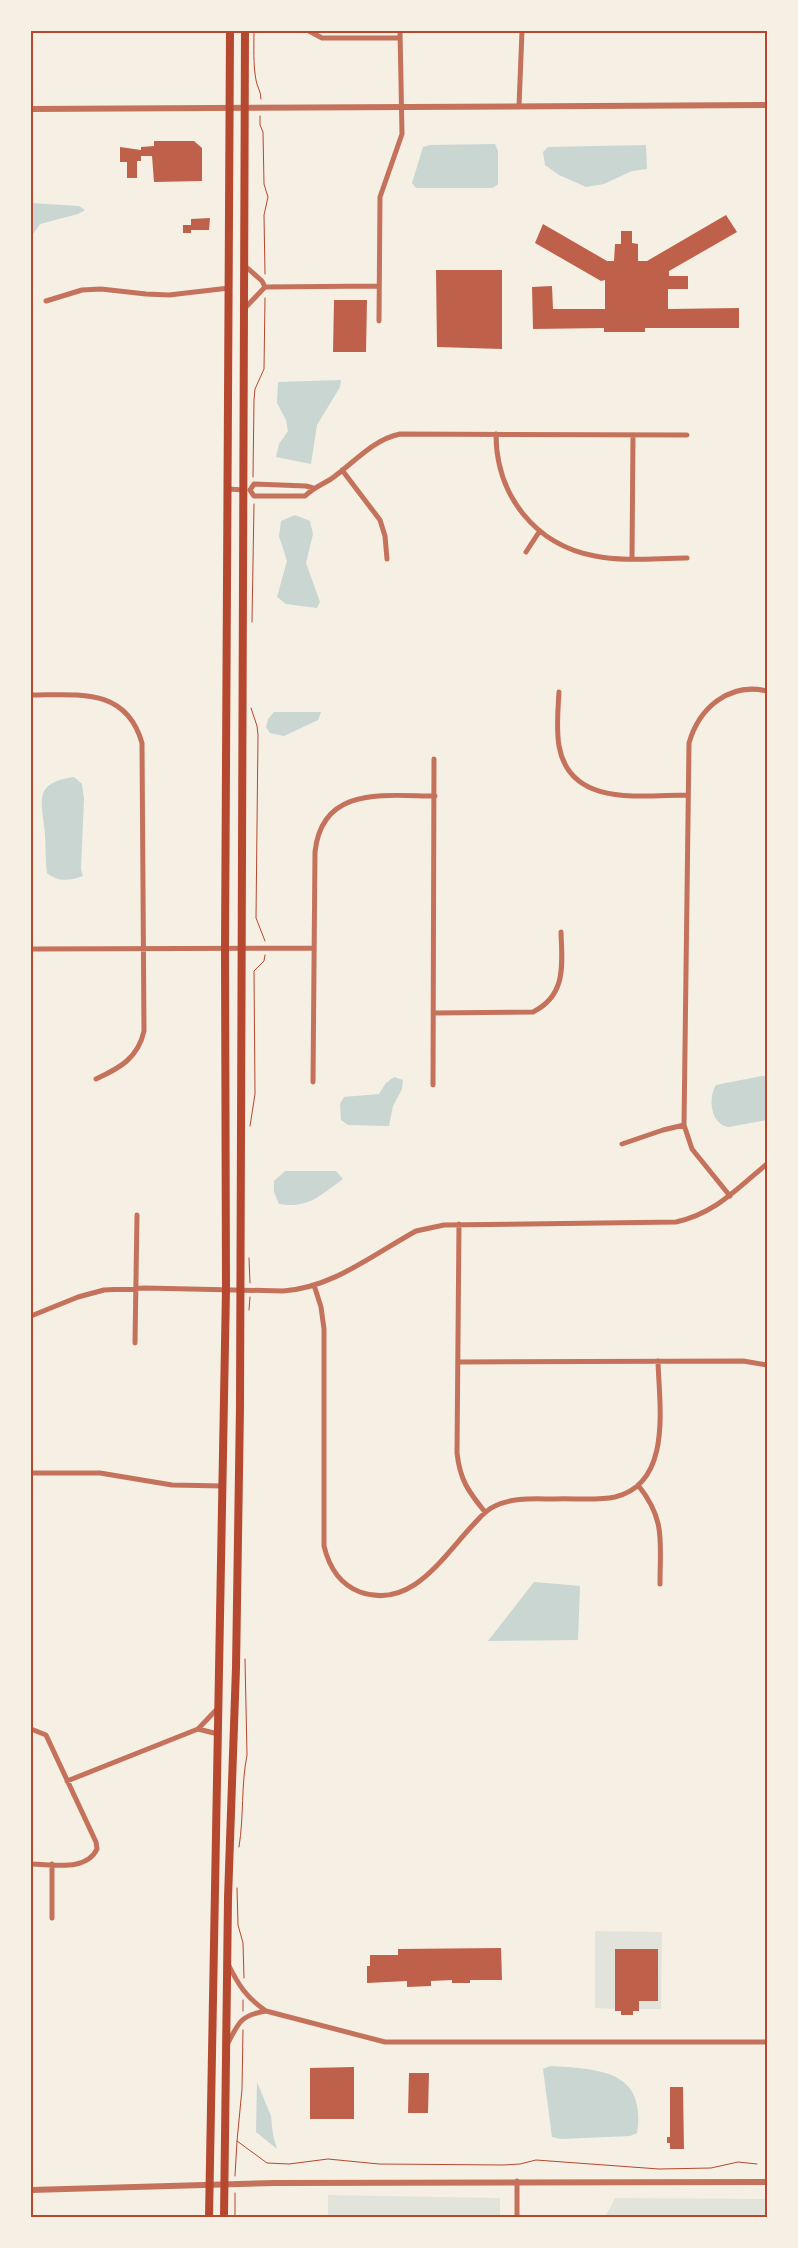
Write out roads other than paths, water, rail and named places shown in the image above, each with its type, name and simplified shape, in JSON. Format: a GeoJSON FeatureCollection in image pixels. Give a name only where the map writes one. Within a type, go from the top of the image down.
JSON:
{"type":"FeatureCollection","features":[{"type":"Feature","properties":{"kind":"main road"},"geometry":{"type":"LineString","coordinates":[[209,2217],[216,2185],[228,2043],[228,1964],[236,1668],[233,949],[228,489],[230,31]]}},
{"type":"Feature","properties":{"kind":"main road"},"geometry":{"type":"LineString","coordinates":[[224,2217],[216,2185],[213,1898],[223,1486],[233,1289],[233,949],[247,490],[245,31]]}},
{"type":"Feature","properties":{"kind":"street"},"geometry":{"type":"LineString","coordinates":[[309,31],[322,38],[400,38]]}},
{"type":"Feature","properties":{"kind":"street"},"geometry":{"type":"LineString","coordinates":[[380,321],[380,197],[400,143],[400,31]]}},
{"type":"Feature","properties":{"kind":"street"},"geometry":{"type":"LineString","coordinates":[[519,106],[522,31]]}},
{"type":"Feature","properties":{"kind":"street"},"geometry":{"type":"LineString","coordinates":[[31,108],[767,105]]}},
{"type":"Feature","properties":{"kind":"street"},"geometry":{"type":"LineString","coordinates":[[245,266],[262,281],[265,287]]}},
{"type":"Feature","properties":{"kind":"street"},"geometry":{"type":"LineString","coordinates":[[245,308],[265,287],[380,286]]}},
{"type":"Feature","properties":{"kind":"street"},"geometry":{"type":"LineString","coordinates":[[46,301],[82,290],[101,289],[169,295],[229,288]]}},
{"type":"Feature","properties":{"kind":"street"},"geometry":{"type":"LineString","coordinates":[[228,489],[247,490],[254,496],[305,496],[313,488],[342,470],[374,444],[394,436],[412,434],[687,435]]}},
{"type":"Feature","properties":{"kind":"street"},"geometry":{"type":"LineString","coordinates":[[496,434],[497,460],[504,482],[520,510],[539,532],[560,545],[596,557],[687,558]]}},
{"type":"Feature","properties":{"kind":"street"},"geometry":{"type":"LineString","coordinates":[[632,558],[633,436]]}},
{"type":"Feature","properties":{"kind":"street"},"geometry":{"type":"LineString","coordinates":[[342,470],[380,520],[386,536],[387,559]]}},
{"type":"Feature","properties":{"kind":"street"},"geometry":{"type":"LineString","coordinates":[[247,490],[254,484],[306,486],[313,488]]}},
{"type":"Feature","properties":{"kind":"street"},"geometry":{"type":"LineString","coordinates":[[526,552],[539,532]]}},
{"type":"Feature","properties":{"kind":"street"},"geometry":{"type":"LineString","coordinates":[[730,1196],[692,1149],[684,1125],[689,743],[699,718],[709,706],[722,696],[744,690],[765,691]]}},
{"type":"Feature","properties":{"kind":"street"},"geometry":{"type":"LineString","coordinates":[[559,692],[558,728],[562,756],[570,772],[582,783],[594,791],[613,795],[688,795]]}},
{"type":"Feature","properties":{"kind":"street"},"geometry":{"type":"LineString","coordinates":[[31,695],[92,695],[102,698],[122,708],[135,724],[140,734],[143,752],[145,1019],[141,1042],[126,1064],[96,1079]]}},
{"type":"Feature","properties":{"kind":"street"},"geometry":{"type":"LineString","coordinates":[[433,1085],[434,760]]}},
{"type":"Feature","properties":{"kind":"street"},"geometry":{"type":"LineString","coordinates":[[313,1082],[314,852],[316,840],[328,818],[344,804],[363,797],[434,796]]}},
{"type":"Feature","properties":{"kind":"street"},"geometry":{"type":"LineString","coordinates":[[434,1013],[533,1012],[542,1008],[555,993],[560,983],[562,971],[561,932]]}},
{"type":"Feature","properties":{"kind":"street"},"geometry":{"type":"LineString","coordinates":[[31,949],[314,948]]}},
{"type":"Feature","properties":{"kind":"street"},"geometry":{"type":"LineString","coordinates":[[622,1144],[684,1125]]}},
{"type":"Feature","properties":{"kind":"street"},"geometry":{"type":"LineString","coordinates":[[31,1316],[78,1297],[104,1290],[136,1288],[288,1290],[314,1285],[337,1276],[416,1231],[430,1226],[459,1224],[676,1222],[711,1210],[767,1164]]}},
{"type":"Feature","properties":{"kind":"street"},"geometry":{"type":"LineString","coordinates":[[136,1343],[137,1215]]}},
{"type":"Feature","properties":{"kind":"street"},"geometry":{"type":"LineString","coordinates":[[459,1224],[458,1466],[460,1476],[468,1491],[485,1512]]}},
{"type":"Feature","properties":{"kind":"street"},"geometry":{"type":"LineString","coordinates":[[314,1285],[321,1307],[324,1330],[324,1546],[332,1570],[344,1583],[357,1591],[367,1594],[385,1596],[410,1590],[429,1573],[485,1512],[493,1506],[509,1500],[616,1497],[638,1485],[651,1469],[657,1452],[658,1361]]}},
{"type":"Feature","properties":{"kind":"street"},"geometry":{"type":"LineString","coordinates":[[458,1362],[743,1361],[767,1365]]}},
{"type":"Feature","properties":{"kind":"street"},"geometry":{"type":"LineString","coordinates":[[31,1473],[100,1473],[172,1485],[223,1486]]}},
{"type":"Feature","properties":{"kind":"street"},"geometry":{"type":"LineString","coordinates":[[638,1485],[653,1505],[658,1520],[660,1584]]}},
{"type":"Feature","properties":{"kind":"street"},"geometry":{"type":"LineString","coordinates":[[67,1781],[198,1729],[219,1708]]}},
{"type":"Feature","properties":{"kind":"street"},"geometry":{"type":"LineString","coordinates":[[31,1729],[46,1734],[96,1842],[97,1850],[90,1861],[80,1864],[31,1864]]}},
{"type":"Feature","properties":{"kind":"street"},"geometry":{"type":"LineString","coordinates":[[198,1729],[218,1734]]}},
{"type":"Feature","properties":{"kind":"street"},"geometry":{"type":"LineString","coordinates":[[52,1864],[52,1918]]}},
{"type":"Feature","properties":{"kind":"street"},"geometry":{"type":"LineString","coordinates":[[228,1964],[243,1992],[266,2011],[385,2042],[767,2042]]}},
{"type":"Feature","properties":{"kind":"street"},"geometry":{"type":"LineString","coordinates":[[228,2043],[243,2018],[253,2013],[266,2011]]}},
{"type":"Feature","properties":{"kind":"street"},"geometry":{"type":"LineString","coordinates":[[517,2181],[517,2217]]}},
{"type":"Feature","properties":{"kind":"street"},"geometry":{"type":"LineString","coordinates":[[31,2190],[216,2185],[517,2181],[767,2182]]}}]}
